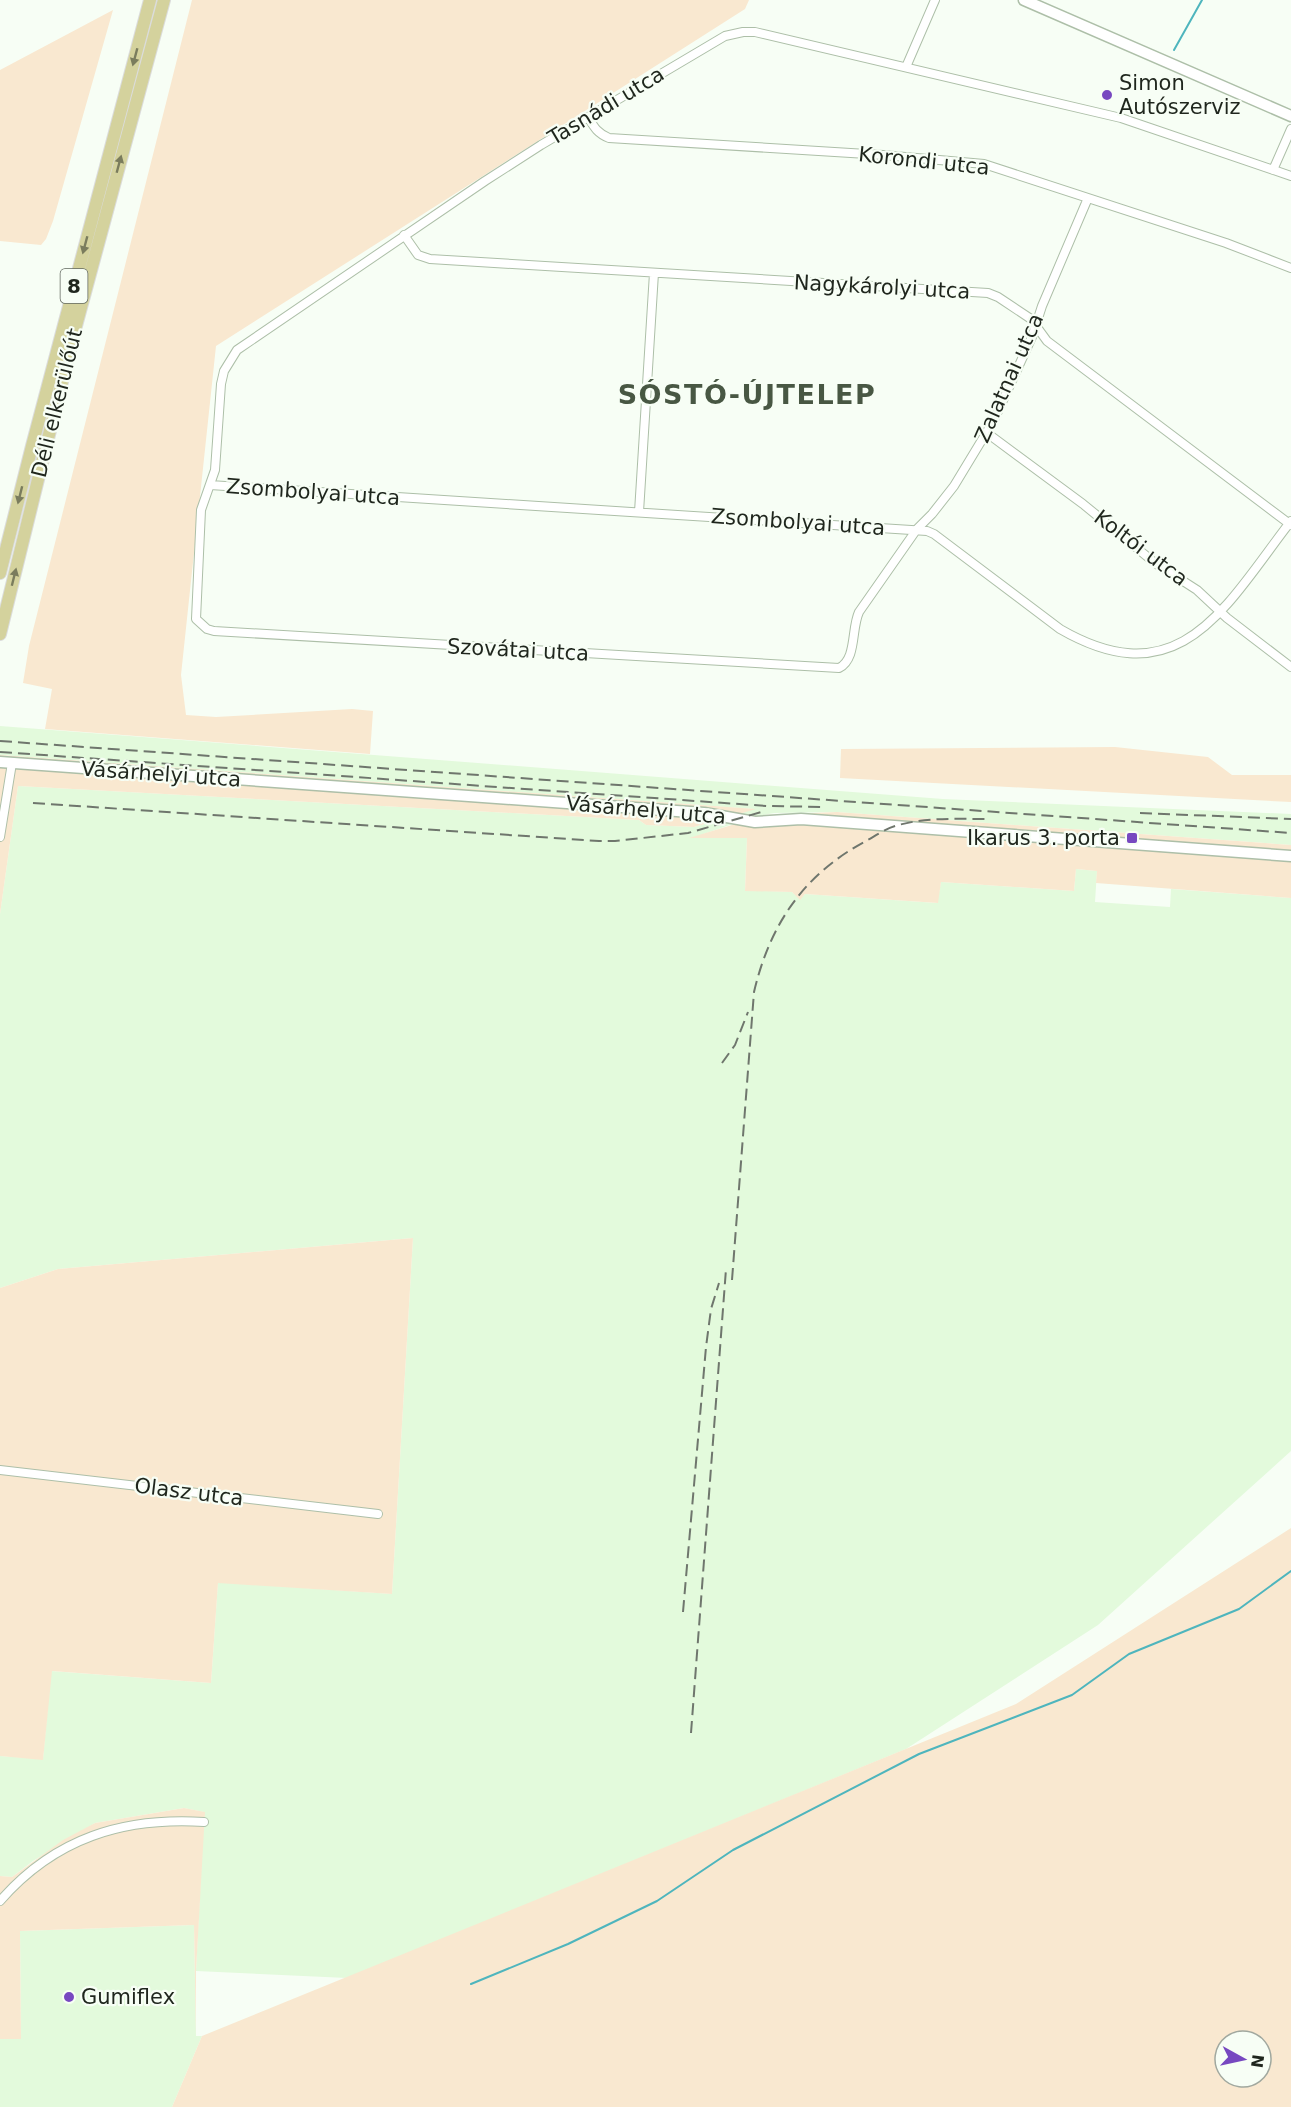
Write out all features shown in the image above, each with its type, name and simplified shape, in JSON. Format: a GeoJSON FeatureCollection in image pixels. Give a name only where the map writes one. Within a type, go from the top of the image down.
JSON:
{"type":"FeatureCollection","features":[{"type":"Feature","properties":{"kind":"main road","name":"Déli elkerülőút"},"geometry":{"type":"LineString","coordinates":[[0,573],[150,0]]}},
{"type":"Feature","properties":{"kind":"main road","name":"Déli elkerülőút"},"geometry":{"type":"LineString","coordinates":[[0,634],[76,326],[164,0]]}},
{"type":"Feature","properties":{"kind":"street"},"geometry":{"type":"LineString","coordinates":[[906,67],[935,0]]}},
{"type":"Feature","properties":{"kind":"street"},"geometry":{"type":"LineString","coordinates":[[1024,0],[1291,116]]}},
{"type":"Feature","properties":{"kind":"street","name":"Tasnádi utca"},"geometry":{"type":"LineString","coordinates":[[200,624],[196,619],[195,611],[201,510],[215,470],[220,384],[224,371],[237,350],[484,181],[725,36],[755,32],[1121,118],[1291,176]]}},
{"type":"Feature","properties":{"kind":"street","name":"Korondi utca"},"geometry":{"type":"LineString","coordinates":[[588,117],[595,129],[609,138],[971,162],[994,167],[1226,243],[1291,268]]}},
{"type":"Feature","properties":{"kind":"street"},"geometry":{"type":"LineString","coordinates":[[1273,170],[1291,129]]}},
{"type":"Feature","properties":{"kind":"street","name":"Zalatnai utca"},"geometry":{"type":"LineString","coordinates":[[839,668],[845,665],[849,658],[855,621],[859,612],[917,529],[944,500],[987,433],[1032,338],[1042,306],[1088,198]]}},
{"type":"Feature","properties":{"kind":"street","name":"Nagykárolyi utca"},"geometry":{"type":"LineString","coordinates":[[404,235],[418,255],[429,259],[988,293],[1011,305],[1036,325],[1047,341],[1290,523]]}},
{"type":"Feature","properties":{"kind":"street"},"geometry":{"type":"LineString","coordinates":[[639,512],[654,273]]}},
{"type":"Feature","properties":{"kind":"street","name":"Koltói utca"},"geometry":{"type":"LineString","coordinates":[[987,433],[1083,504],[1155,562],[1197,590],[1221,612],[1291,667]]}},
{"type":"Feature","properties":{"kind":"street","name":"Zsombolyai utca"},"geometry":{"type":"LineString","coordinates":[[210,485],[917,529],[934,534],[1060,629],[1082,642],[1101,649],[1136,655],[1166,649],[1181,642],[1221,612],[1290,523]]}},
{"type":"Feature","properties":{"kind":"street","name":"Szovátai utca"},"geometry":{"type":"LineString","coordinates":[[200,624],[214,632],[839,668]]}},
{"type":"Feature","properties":{"kind":"street","name":"Vásárhelyi utca"},"geometry":{"type":"LineString","coordinates":[[0,762],[705,813],[755,822],[801,819],[1291,856]]}},
{"type":"Feature","properties":{"kind":"street"},"geometry":{"type":"LineString","coordinates":[[0,837],[12,763]]}},
{"type":"Feature","properties":{"kind":"street","name":"Olasz utca"},"geometry":{"type":"LineString","coordinates":[[0,1470],[378,1514]]}},
{"type":"Feature","properties":{"kind":"street"},"geometry":{"type":"LineString","coordinates":[[0,1901],[44,1861],[67,1846],[90,1836],[140,1823],[175,1820],[204,1822]]}},
{"type":"Feature","properties":{"kind":"shaded area"},"geometry":{"type":"Polygon","coordinates":[[[192,0],[749,0],[745,9],[216,346],[181,675],[186,715],[216,717],[352,709],[373,711],[370,754],[45,729],[52,689],[23,683],[29,646],[192,0]]]}},
{"type":"Feature","properties":{"kind":"shaded area"},"geometry":{"type":"Polygon","coordinates":[[[113,10],[46,239],[41,245],[0,241],[0,70],[113,10]]]}},
{"type":"Feature","properties":{"kind":"shaded area"},"geometry":{"type":"Polygon","coordinates":[[[0,726],[943,799],[1291,814],[1291,845],[837,812],[774,813],[753,817],[692,838],[747,838],[745,890],[792,892],[800,899],[805,894],[937,903],[941,882],[1074,891],[1076,869],[1097,871],[1095,902],[1170,907],[1171,889],[1291,898],[1291,1451],[1098,1625],[906,1749],[347,1978],[196,1971],[204,1812],[184,1808],[95,1823],[33,1861],[12,1877],[0,1876],[0,1756],[43,1759],[51,1671],[211,1683],[218,1582],[392,1594],[413,1238],[58,1269],[0,1288],[0,914],[18,786],[639,820],[646,825],[694,827],[754,809],[0,755],[0,726]]]}},
{"type":"Feature","properties":{"kind":"shaded area"},"geometry":{"type":"Polygon","coordinates":[[[1115,747],[1208,757],[1232,775],[1291,775],[1291,802],[840,778],[841,749],[1115,747]]]}},
{"type":"Feature","properties":{"kind":"shaded area"},"geometry":{"type":"Polygon","coordinates":[[[0,755],[756,809],[694,827],[646,825],[639,820],[18,786],[0,914],[0,755]]]}},
{"type":"Feature","properties":{"kind":"shaded area"},"geometry":{"type":"Polygon","coordinates":[[[837,812],[1291,845],[1291,898],[1096,883],[1097,871],[1076,869],[1074,891],[941,882],[938,903],[805,894],[800,900],[792,892],[745,891],[747,838],[689,838],[765,815],[837,812]]]}},
{"type":"Feature","properties":{"kind":"shaded area"},"geometry":{"type":"Polygon","coordinates":[[[413,1238],[392,1594],[218,1583],[211,1683],[52,1671],[43,1760],[0,1756],[0,1288],[58,1269],[413,1238]]]}},
{"type":"Feature","properties":{"kind":"shaded area"},"geometry":{"type":"Polygon","coordinates":[[[1291,1528],[1291,2107],[172,2107],[202,2036],[1016,1704],[1291,1528]]]}},
{"type":"Feature","properties":{"kind":"shaded area"},"geometry":{"type":"Polygon","coordinates":[[[184,1808],[205,1812],[196,1971],[196,2036],[194,1925],[20,1931],[21,2039],[0,2039],[0,1876],[12,1877],[63,1840],[95,1823],[184,1808]]]}},
{"type":"Feature","properties":{"kind":"shaded area"},"geometry":{"type":"Polygon","coordinates":[[[194,1925],[196,2036],[202,2036],[172,2107],[0,2107],[0,2039],[21,2038],[20,1931],[194,1925]]]}},
{"type":"Feature","properties":{"kind":"waterway"},"geometry":{"type":"LineString","coordinates":[[1174,50],[1202,0]]}},
{"type":"Feature","properties":{"kind":"waterway"},"geometry":{"type":"LineString","coordinates":[[471,1984],[568,1944],[657,1901],[733,1850],[919,1754],[1072,1695],[1129,1654],[1239,1609],[1291,1571]]}},
{"type":"Feature","properties":{"kind":"railway"},"geometry":{"type":"LineString","coordinates":[[0,741],[1291,833]]}},
{"type":"Feature","properties":{"kind":"railway"},"geometry":{"type":"LineString","coordinates":[[0,752],[767,806],[826,807]]}},
{"type":"Feature","properties":{"kind":"railway"},"geometry":{"type":"LineString","coordinates":[[33,803],[599,841],[688,833],[765,811]]}},
{"type":"Feature","properties":{"kind":"railway"},"geometry":{"type":"LineString","coordinates":[[1140,813],[1291,819]]}},
{"type":"Feature","properties":{"kind":"railway"},"geometry":{"type":"LineString","coordinates":[[732,1280],[754,992],[761,967],[780,923],[793,903],[825,869],[844,854],[884,831],[918,821],[986,819]]}},
{"type":"Feature","properties":{"kind":"railway"},"geometry":{"type":"LineString","coordinates":[[722,1063],[735,1045],[748,1012]]}},
{"type":"Feature","properties":{"kind":"railway"},"geometry":{"type":"LineString","coordinates":[[691,1733],[726,1269]]}},
{"type":"Feature","properties":{"kind":"railway"},"geometry":{"type":"LineString","coordinates":[[683,1612],[706,1347],[711,1309],[719,1283]]}},
{"type":"Feature","properties":{"kind":"place","name":"Simon Autószerviz"},"geometry":{"type":"Point","coordinates":[1107,95]}},
{"type":"Feature","properties":{"kind":"place","name":"Ikarus 3. porta"},"geometry":{"type":"Point","coordinates":[1132,838]}},
{"type":"Feature","properties":{"kind":"place","name":"Gumiflex"},"geometry":{"type":"Point","coordinates":[69,1997]}},
{"type":"Feature","properties":{"kind":"district","name":"SÓSTÓ-ÚJTELEP"},"geometry":{"type":"Point","coordinates":[747,394]}}]}
